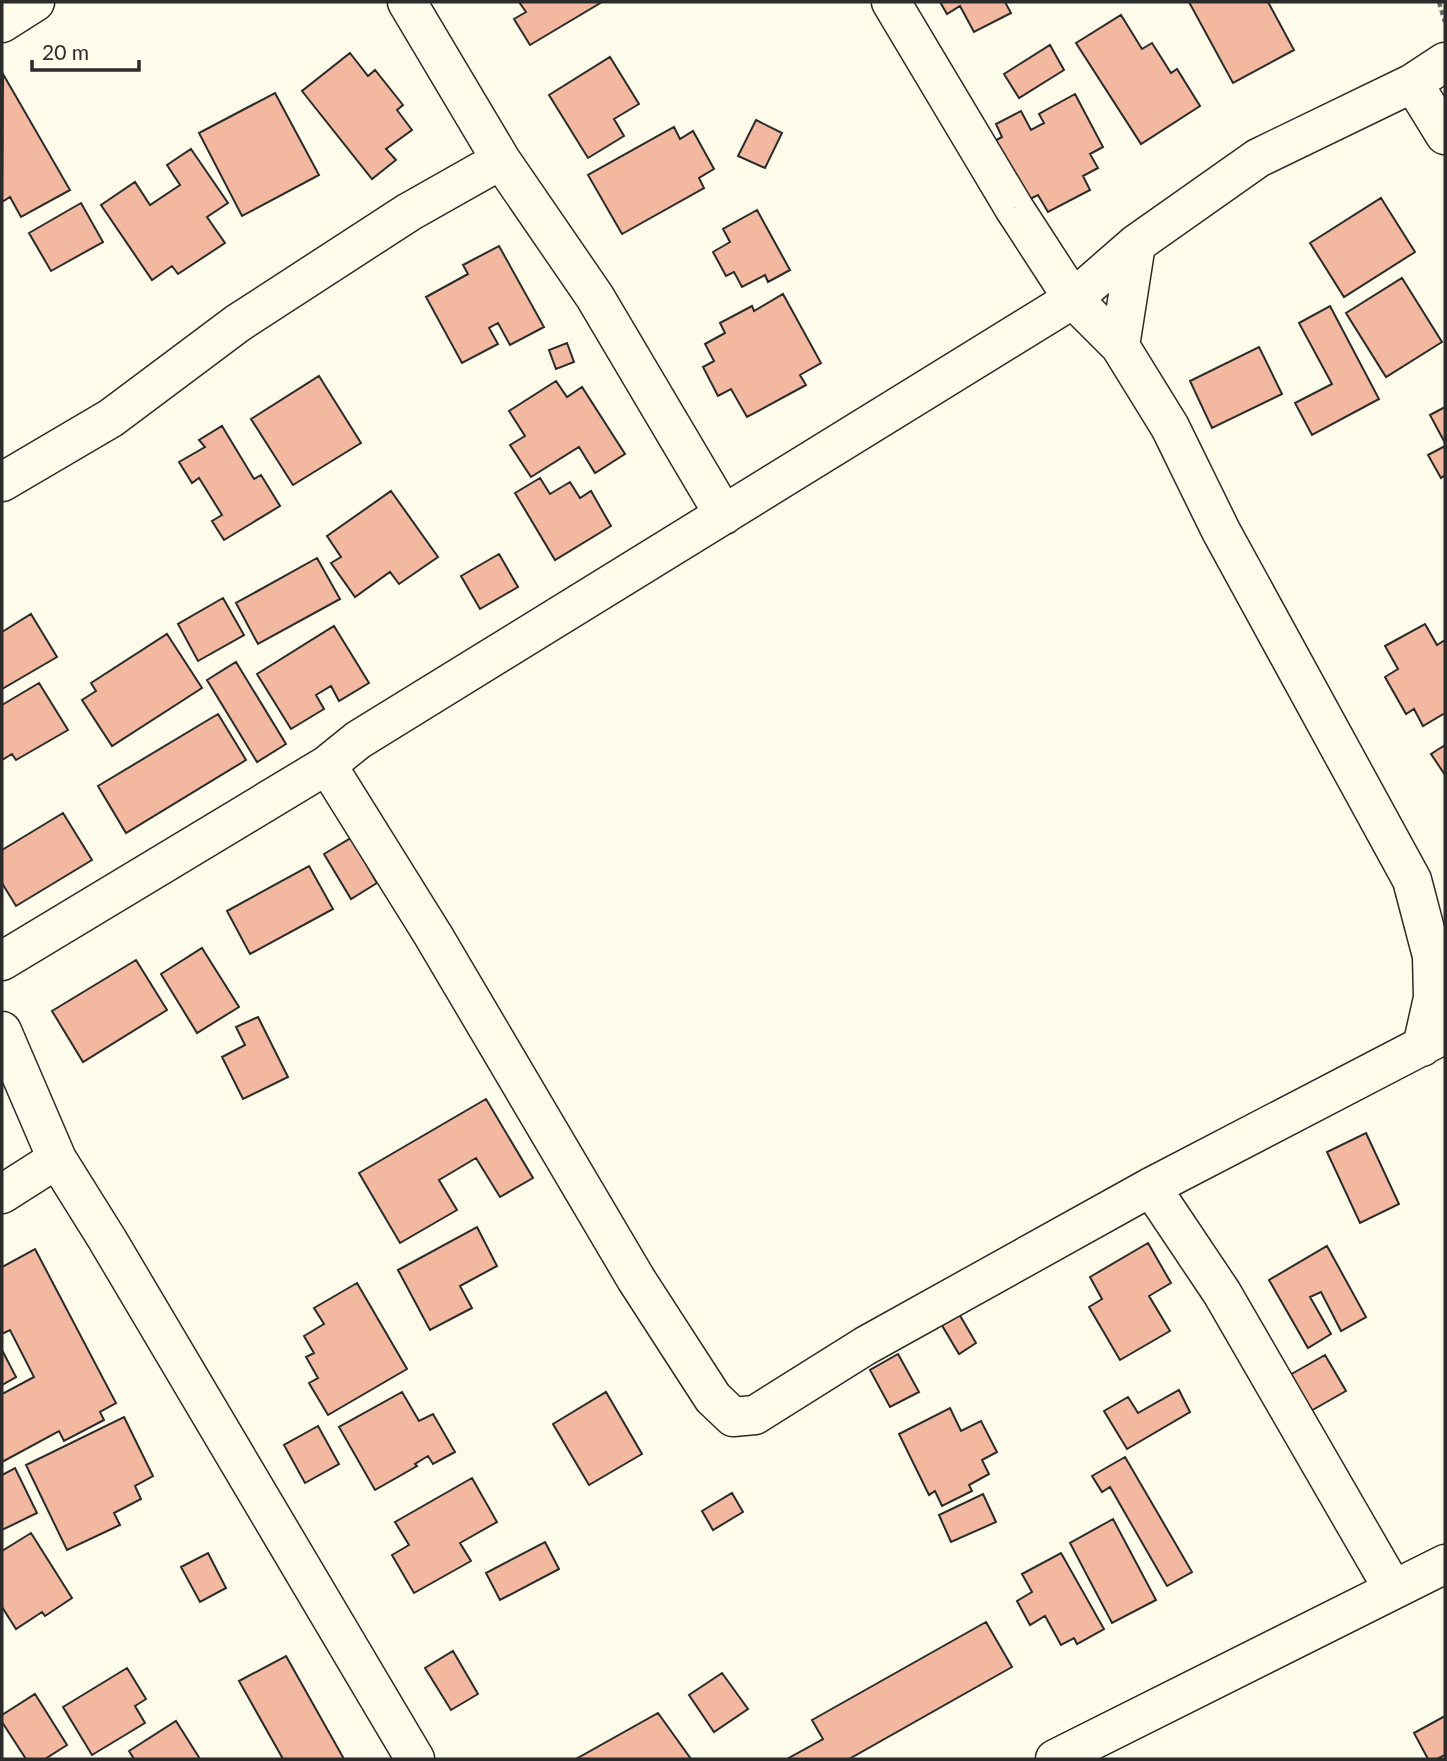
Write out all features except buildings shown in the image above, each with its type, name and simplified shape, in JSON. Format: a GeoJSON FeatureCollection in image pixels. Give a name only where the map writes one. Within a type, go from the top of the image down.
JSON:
{"type":"FeatureCollection","features":[{"type":"Feature","properties":{"kind":"street"},"geometry":{"type":"LineString","coordinates":[[2,23],[35,2]]}},
{"type":"Feature","properties":{"kind":"street"},"geometry":{"type":"LineString","coordinates":[[407,2],[501,160],[596,298],[724,515]]}},
{"type":"Feature","properties":{"kind":"street"},"geometry":{"type":"LineString","coordinates":[[327,765],[433,934],[636,1279],[713,1398],[733,1417],[755,1415],[865,1346],[1151,1187],[1434,1041],[1432,956],[1412,880],[1220,531],[1170,427],[1120,346],[1073,299],[1014,208],[891,2]]}},
{"type":"Feature","properties":{"kind":"street"},"geometry":{"type":"LineString","coordinates":[[2,961],[327,765],[358,740],[1073,299],[1136,244],[1258,158],[1413,83],[1445,62]]}},
{"type":"Feature","properties":{"kind":"street"},"geometry":{"type":"LineString","coordinates":[[1413,83],[1445,135]]}},
{"type":"Feature","properties":{"kind":"street"},"geometry":{"type":"LineString","coordinates":[[2,482],[111,418],[238,323],[409,212],[501,160]]}},
{"type":"Feature","properties":{"kind":"street"},"geometry":{"type":"LineString","coordinates":[[1120,346],[1136,244]]}},
{"type":"Feature","properties":{"kind":"street"},"geometry":{"type":"LineString","coordinates":[[2,1031],[57,1159],[415,1759]]}},
{"type":"Feature","properties":{"kind":"street"},"geometry":{"type":"LineString","coordinates":[[2,1194],[57,1159]]}},
{"type":"Feature","properties":{"kind":"street"},"geometry":{"type":"LineString","coordinates":[[1151,1187],[1222,1293],[1393,1589]]}},
{"type":"Feature","properties":{"kind":"street"},"geometry":{"type":"LineString","coordinates":[[1055,1759],[1445,1564]]}},
{"type":"Feature","properties":{"kind":"path"},"geometry":{"type":"LineString","coordinates":[[1439,2],[1445,22]]}}]}
